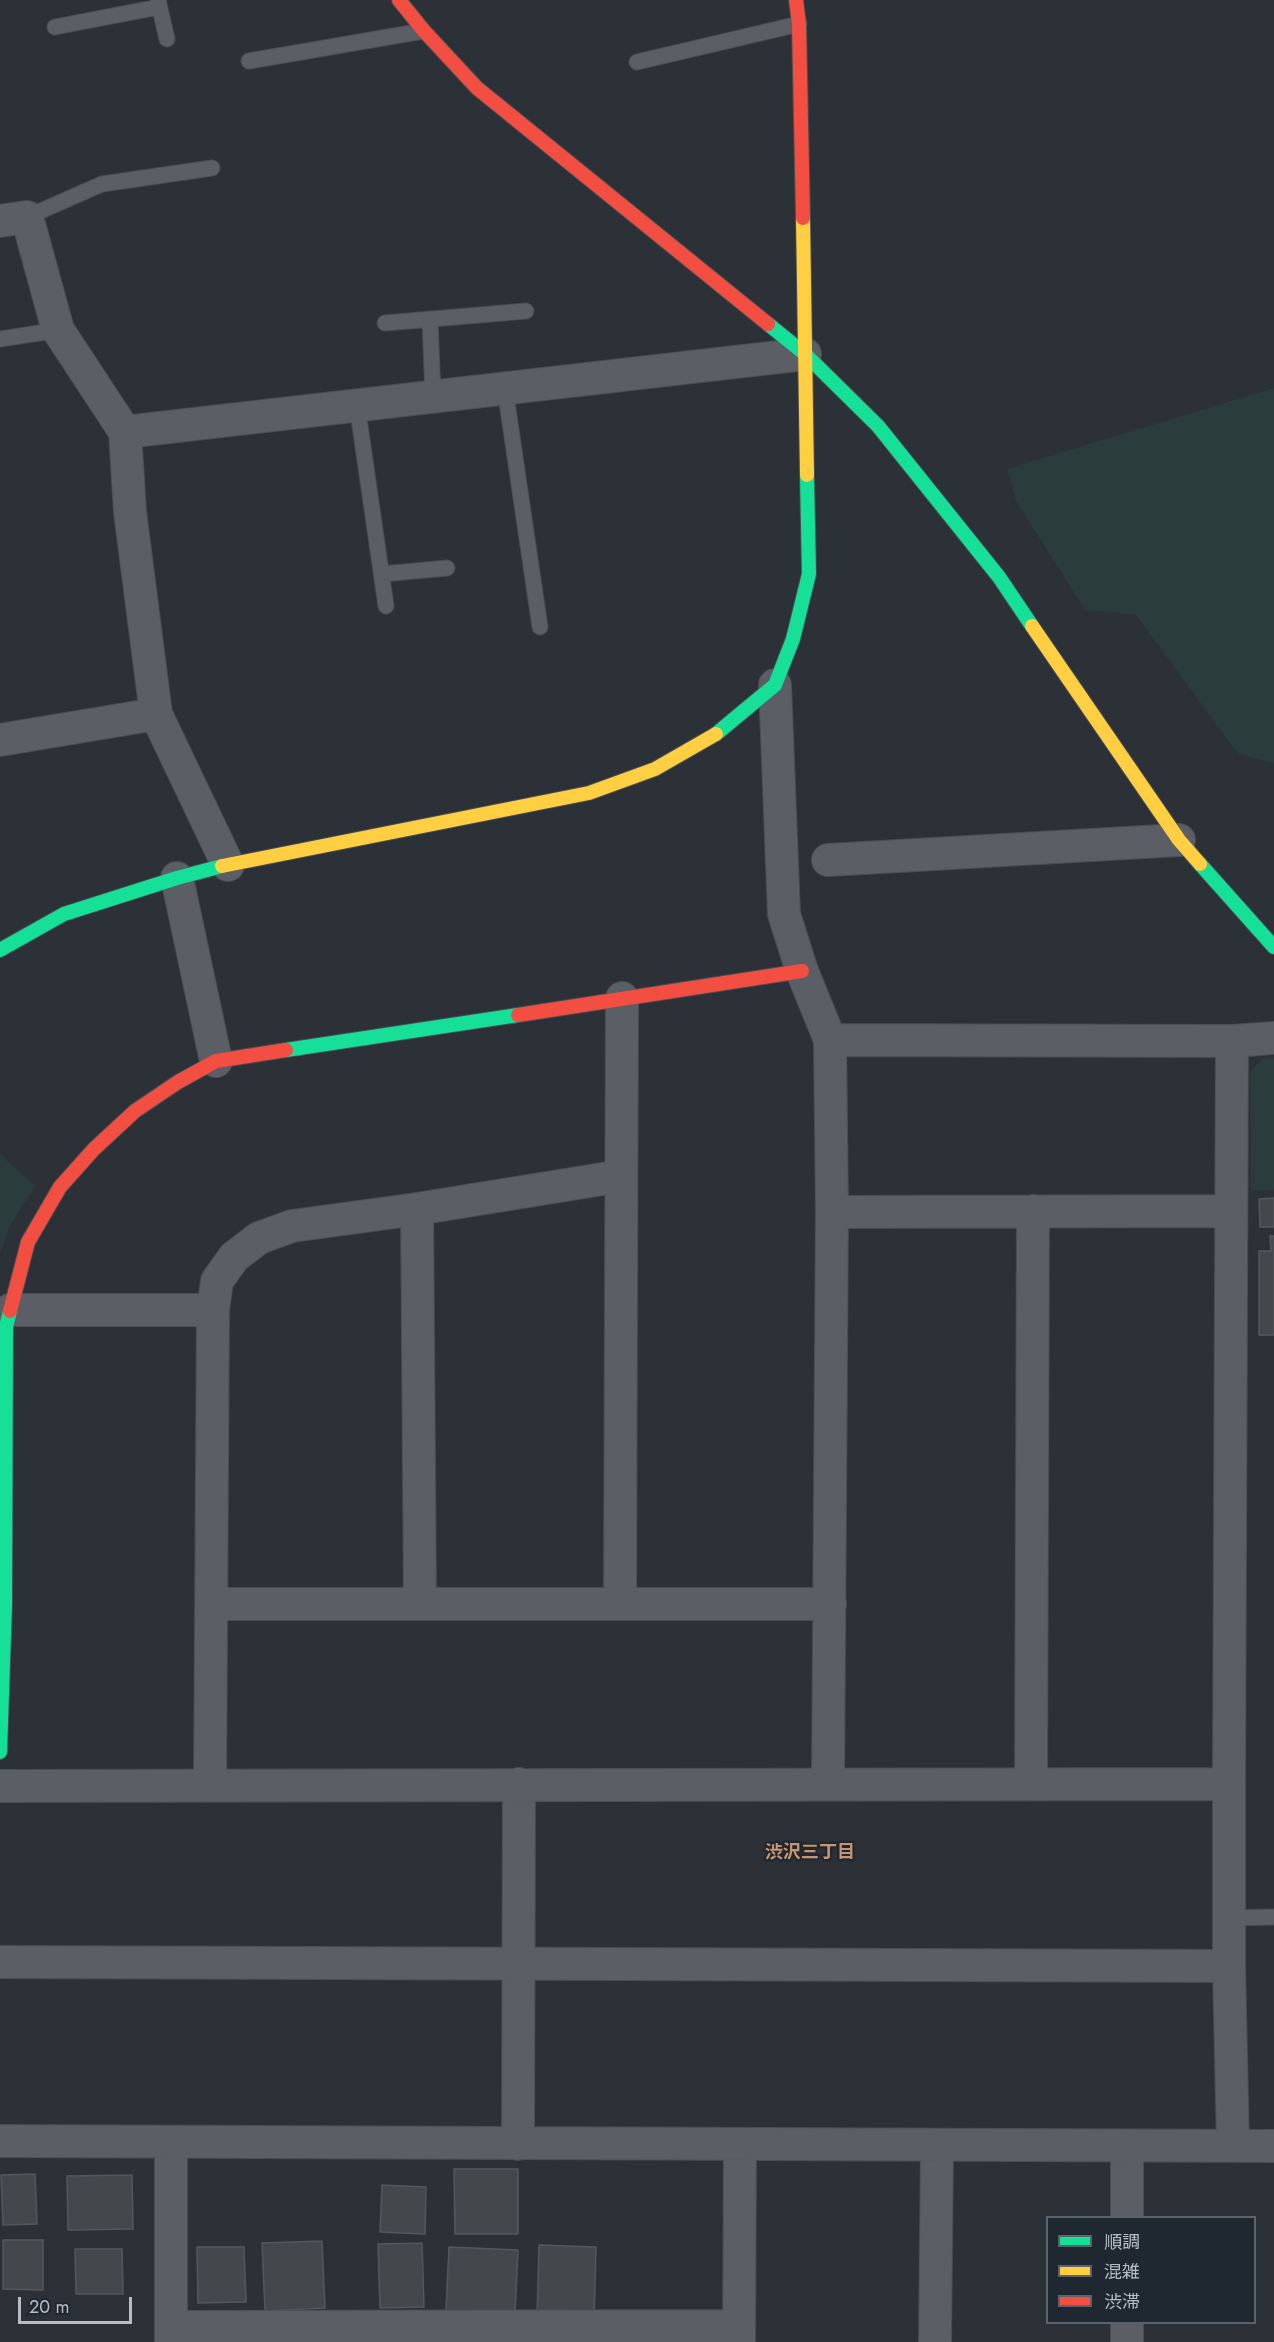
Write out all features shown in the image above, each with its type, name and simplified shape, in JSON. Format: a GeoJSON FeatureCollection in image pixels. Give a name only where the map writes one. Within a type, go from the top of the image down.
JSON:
{"type":"FeatureCollection","features":[{"type":"Feature","properties":{"kind":"street"},"geometry":{"type":"LineString","coordinates":[[399,0],[424,31],[477,88],[805,354],[878,426],[999,577],[1179,840],[1274,947]]}},
{"type":"Feature","properties":{"kind":"street"},"geometry":{"type":"LineString","coordinates":[[796,0],[799,24],[809,574],[793,639],[775,685],[784,914],[802,971],[830,1040],[832,1212],[828,1784]]}},
{"type":"Feature","properties":{"kind":"street"},"geometry":{"type":"LineString","coordinates":[[14,219],[58,330],[125,432],[130,512],[156,714],[228,865]]}},
{"type":"Feature","properties":{"kind":"street"},"geometry":{"type":"LineString","coordinates":[[125,432],[805,354]]}},
{"type":"Feature","properties":{"kind":"street"},"geometry":{"type":"LineString","coordinates":[[0,951],[5,946],[64,914],[177,878],[228,865],[589,793],[655,769],[709,740],[775,685]]}},
{"type":"Feature","properties":{"kind":"street"},"geometry":{"type":"LineString","coordinates":[[0,740],[156,714]]}},
{"type":"Feature","properties":{"kind":"street"},"geometry":{"type":"LineString","coordinates":[[828,860],[1179,840]]}},
{"type":"Feature","properties":{"kind":"street"},"geometry":{"type":"LineString","coordinates":[[177,878],[216,1061]]}},
{"type":"Feature","properties":{"kind":"street"},"geometry":{"type":"LineString","coordinates":[[0,1752],[6,1327],[28,1242],[60,1187],[94,1149],[135,1111],[178,1082],[216,1061],[802,971]]}},
{"type":"Feature","properties":{"kind":"street"},"geometry":{"type":"LineString","coordinates":[[620,1604],[622,998]]}},
{"type":"Feature","properties":{"kind":"street"},"geometry":{"type":"LineString","coordinates":[[830,1040],[1232,1041],[1274,1038]]}},
{"type":"Feature","properties":{"kind":"street"},"geometry":{"type":"LineString","coordinates":[[1232,1041],[1229,1966],[1233,2146]]}},
{"type":"Feature","properties":{"kind":"street"},"geometry":{"type":"LineString","coordinates":[[210,1784],[213,1604],[213,1310],[217,1281],[234,1257],[259,1238],[292,1226],[417,1209],[621,1176]]}},
{"type":"Feature","properties":{"kind":"street"},"geometry":{"type":"LineString","coordinates":[[417,1209],[420,1604]]}},
{"type":"Feature","properties":{"kind":"street"},"geometry":{"type":"LineString","coordinates":[[1032,1784],[1033,1211]]}},
{"type":"Feature","properties":{"kind":"street"},"geometry":{"type":"LineString","coordinates":[[832,1212],[1231,1211]]}},
{"type":"Feature","properties":{"kind":"street"},"geometry":{"type":"LineString","coordinates":[[10,1310],[213,1310]]}},
{"type":"Feature","properties":{"kind":"street"},"geometry":{"type":"LineString","coordinates":[[213,1604],[830,1604]]}},
{"type":"Feature","properties":{"kind":"street"},"geometry":{"type":"LineString","coordinates":[[518,2144],[519,1784]]}},
{"type":"Feature","properties":{"kind":"street"},"geometry":{"type":"LineString","coordinates":[[0,1786],[1229,1784]]}},
{"type":"Feature","properties":{"kind":"street"},"geometry":{"type":"LineString","coordinates":[[0,1962],[1229,1966]]}},
{"type":"Feature","properties":{"kind":"street"},"geometry":{"type":"LineString","coordinates":[[0,2141],[1274,2146]]}},
{"type":"Feature","properties":{"kind":"street"},"geometry":{"type":"LineString","coordinates":[[171,2142],[171,2335],[739,2334],[740,2145]]}},
{"type":"Feature","properties":{"kind":"street"},"geometry":{"type":"LineString","coordinates":[[935,2342],[937,2145]]}},
{"type":"Feature","properties":{"kind":"street"},"geometry":{"type":"LineString","coordinates":[[1127,2146],[1127,2216]]}},
{"type":"Feature","properties":{"kind":"street"},"geometry":{"type":"LineString","coordinates":[[1127,2324],[1127,2342]]}},
{"type":"Feature","properties":{"kind":"lane"},"geometry":{"type":"LineString","coordinates":[[55,27],[158,4],[167,39]]}},
{"type":"Feature","properties":{"kind":"lane"},"geometry":{"type":"LineString","coordinates":[[637,62],[799,24]]}},
{"type":"Feature","properties":{"kind":"lane"},"geometry":{"type":"LineString","coordinates":[[249,61],[424,31]]}},
{"type":"Feature","properties":{"kind":"lane"},"geometry":{"type":"LineString","coordinates":[[14,219],[102,184],[212,168]]}},
{"type":"Feature","properties":{"kind":"lane"},"geometry":{"type":"LineString","coordinates":[[385,323],[526,311]]}},
{"type":"Feature","properties":{"kind":"lane"},"geometry":{"type":"LineString","coordinates":[[430,319],[433,397]]}},
{"type":"Feature","properties":{"kind":"lane"},"geometry":{"type":"LineString","coordinates":[[0,339],[58,330]]}},
{"type":"Feature","properties":{"kind":"lane"},"geometry":{"type":"LineString","coordinates":[[505,389],[540,627]]}},
{"type":"Feature","properties":{"kind":"lane"},"geometry":{"type":"LineString","coordinates":[[357,405],[386,606]]}},
{"type":"Feature","properties":{"kind":"lane"},"geometry":{"type":"LineString","coordinates":[[382,573],[447,568]]}},
{"type":"Feature","properties":{"kind":"lane"},"geometry":{"type":"LineString","coordinates":[[1229,1918],[1274,1917]]}},
{"type":"Feature","properties":{"kind":"shaded area"},"geometry":{"type":"Polygon","coordinates":[[[1274,388],[1274,763],[1238,754],[1136,615],[1085,610],[1016,501],[1007,469],[1274,388]]]}},
{"type":"Feature","properties":{"kind":"shaded area"},"geometry":{"type":"Polygon","coordinates":[[[1263,1058],[1274,1058],[1274,1190],[1251,1191],[1250,1072],[1263,1058]]]}},
{"type":"Feature","properties":{"kind":"shaded area"},"geometry":{"type":"Polygon","coordinates":[[[0,1154],[35,1186],[10,1226],[0,1254],[0,1154]]]}},
{"type":"Feature","properties":{"kind":"building"},"geometry":{"type":"Polygon","coordinates":[[[1274,1198],[1274,1227],[1260,1227],[1259,1199],[1274,1198]]]}},
{"type":"Feature","properties":{"kind":"building"},"geometry":{"type":"Polygon","coordinates":[[[1270,1236],[1274,1236],[1274,1335],[1259,1335],[1259,1251],[1271,1251],[1270,1236]]]}},
{"type":"Feature","properties":{"kind":"building"},"geometry":{"type":"Polygon","coordinates":[[[454,2169],[518,2169],[518,2234],[455,2234],[454,2169]]]}},
{"type":"Feature","properties":{"kind":"building"},"geometry":{"type":"Polygon","coordinates":[[[35,2174],[37,2224],[3,2225],[1,2175],[35,2174]]]}},
{"type":"Feature","properties":{"kind":"building"},"geometry":{"type":"Polygon","coordinates":[[[132,2175],[133,2229],[68,2230],[67,2176],[132,2175]]]}},
{"type":"Feature","properties":{"kind":"building"},"geometry":{"type":"Polygon","coordinates":[[[382,2185],[426,2187],[425,2234],[380,2232],[382,2185]]]}},
{"type":"Feature","properties":{"kind":"building"},"geometry":{"type":"Polygon","coordinates":[[[3,2240],[43,2240],[43,2290],[3,2289],[3,2240]]]}},
{"type":"Feature","properties":{"kind":"building"},"geometry":{"type":"Polygon","coordinates":[[[322,2241],[325,2308],[265,2311],[262,2243],[322,2241]]]}},
{"type":"Feature","properties":{"kind":"building"},"geometry":{"type":"Polygon","coordinates":[[[422,2243],[424,2307],[380,2308],[378,2244],[422,2243]]]}},
{"type":"Feature","properties":{"kind":"building"},"geometry":{"type":"Polygon","coordinates":[[[539,2245],[596,2247],[594,2321],[537,2319],[539,2245]]]}},
{"type":"Feature","properties":{"kind":"building"},"geometry":{"type":"Polygon","coordinates":[[[197,2247],[244,2247],[246,2302],[198,2303],[197,2247]]]}},
{"type":"Feature","properties":{"kind":"building"},"geometry":{"type":"Polygon","coordinates":[[[449,2247],[518,2250],[515,2313],[446,2311],[449,2247]]]}},
{"type":"Feature","properties":{"kind":"building"},"geometry":{"type":"Polygon","coordinates":[[[75,2249],[122,2249],[123,2294],[76,2294],[75,2249]]]}},
{"type":"Feature","properties":{"kind":"traffic: fast"},"geometry":{"type":"LineString","coordinates":[[768,324],[805,354],[878,426],[999,577],[1032,626]]}},
{"type":"Feature","properties":{"kind":"traffic: fast"},"geometry":{"type":"LineString","coordinates":[[716,734],[775,685],[793,639],[809,574],[807,475]]}},
{"type":"Feature","properties":{"kind":"traffic: fast"},"geometry":{"type":"LineString","coordinates":[[1200,864],[1274,947]]}},
{"type":"Feature","properties":{"kind":"traffic: fast"},"geometry":{"type":"LineString","coordinates":[[0,950],[64,914],[222,866]]}},
{"type":"Feature","properties":{"kind":"traffic: fast"},"geometry":{"type":"LineString","coordinates":[[286,1050],[518,1015]]}},
{"type":"Feature","properties":{"kind":"traffic: fast"},"geometry":{"type":"LineString","coordinates":[[0,1752],[5,1605],[6,1327],[10,1311]]}},
{"type":"Feature","properties":{"kind":"traffic: slow"},"geometry":{"type":"LineString","coordinates":[[803,218],[807,475]]}},
{"type":"Feature","properties":{"kind":"traffic: slow"},"geometry":{"type":"LineString","coordinates":[[1032,626],[1179,840],[1200,864]]}},
{"type":"Feature","properties":{"kind":"traffic: slow"},"geometry":{"type":"LineString","coordinates":[[222,866],[589,793],[655,769],[716,734]]}},
{"type":"Feature","properties":{"kind":"traffic: jam"},"geometry":{"type":"LineString","coordinates":[[399,0],[424,31],[477,88],[768,324]]}},
{"type":"Feature","properties":{"kind":"traffic: jam"},"geometry":{"type":"LineString","coordinates":[[796,0],[799,24],[803,218]]}},
{"type":"Feature","properties":{"kind":"traffic: jam"},"geometry":{"type":"LineString","coordinates":[[518,1015],[802,971]]}},
{"type":"Feature","properties":{"kind":"traffic: jam"},"geometry":{"type":"LineString","coordinates":[[10,1311],[28,1242],[60,1187],[94,1149],[135,1111],[178,1082],[216,1061],[286,1050]]}},
{"type":"Feature","properties":{"kind":"district","name":"渋沢三丁目"},"geometry":{"type":"Point","coordinates":[810,1854]}}]}
